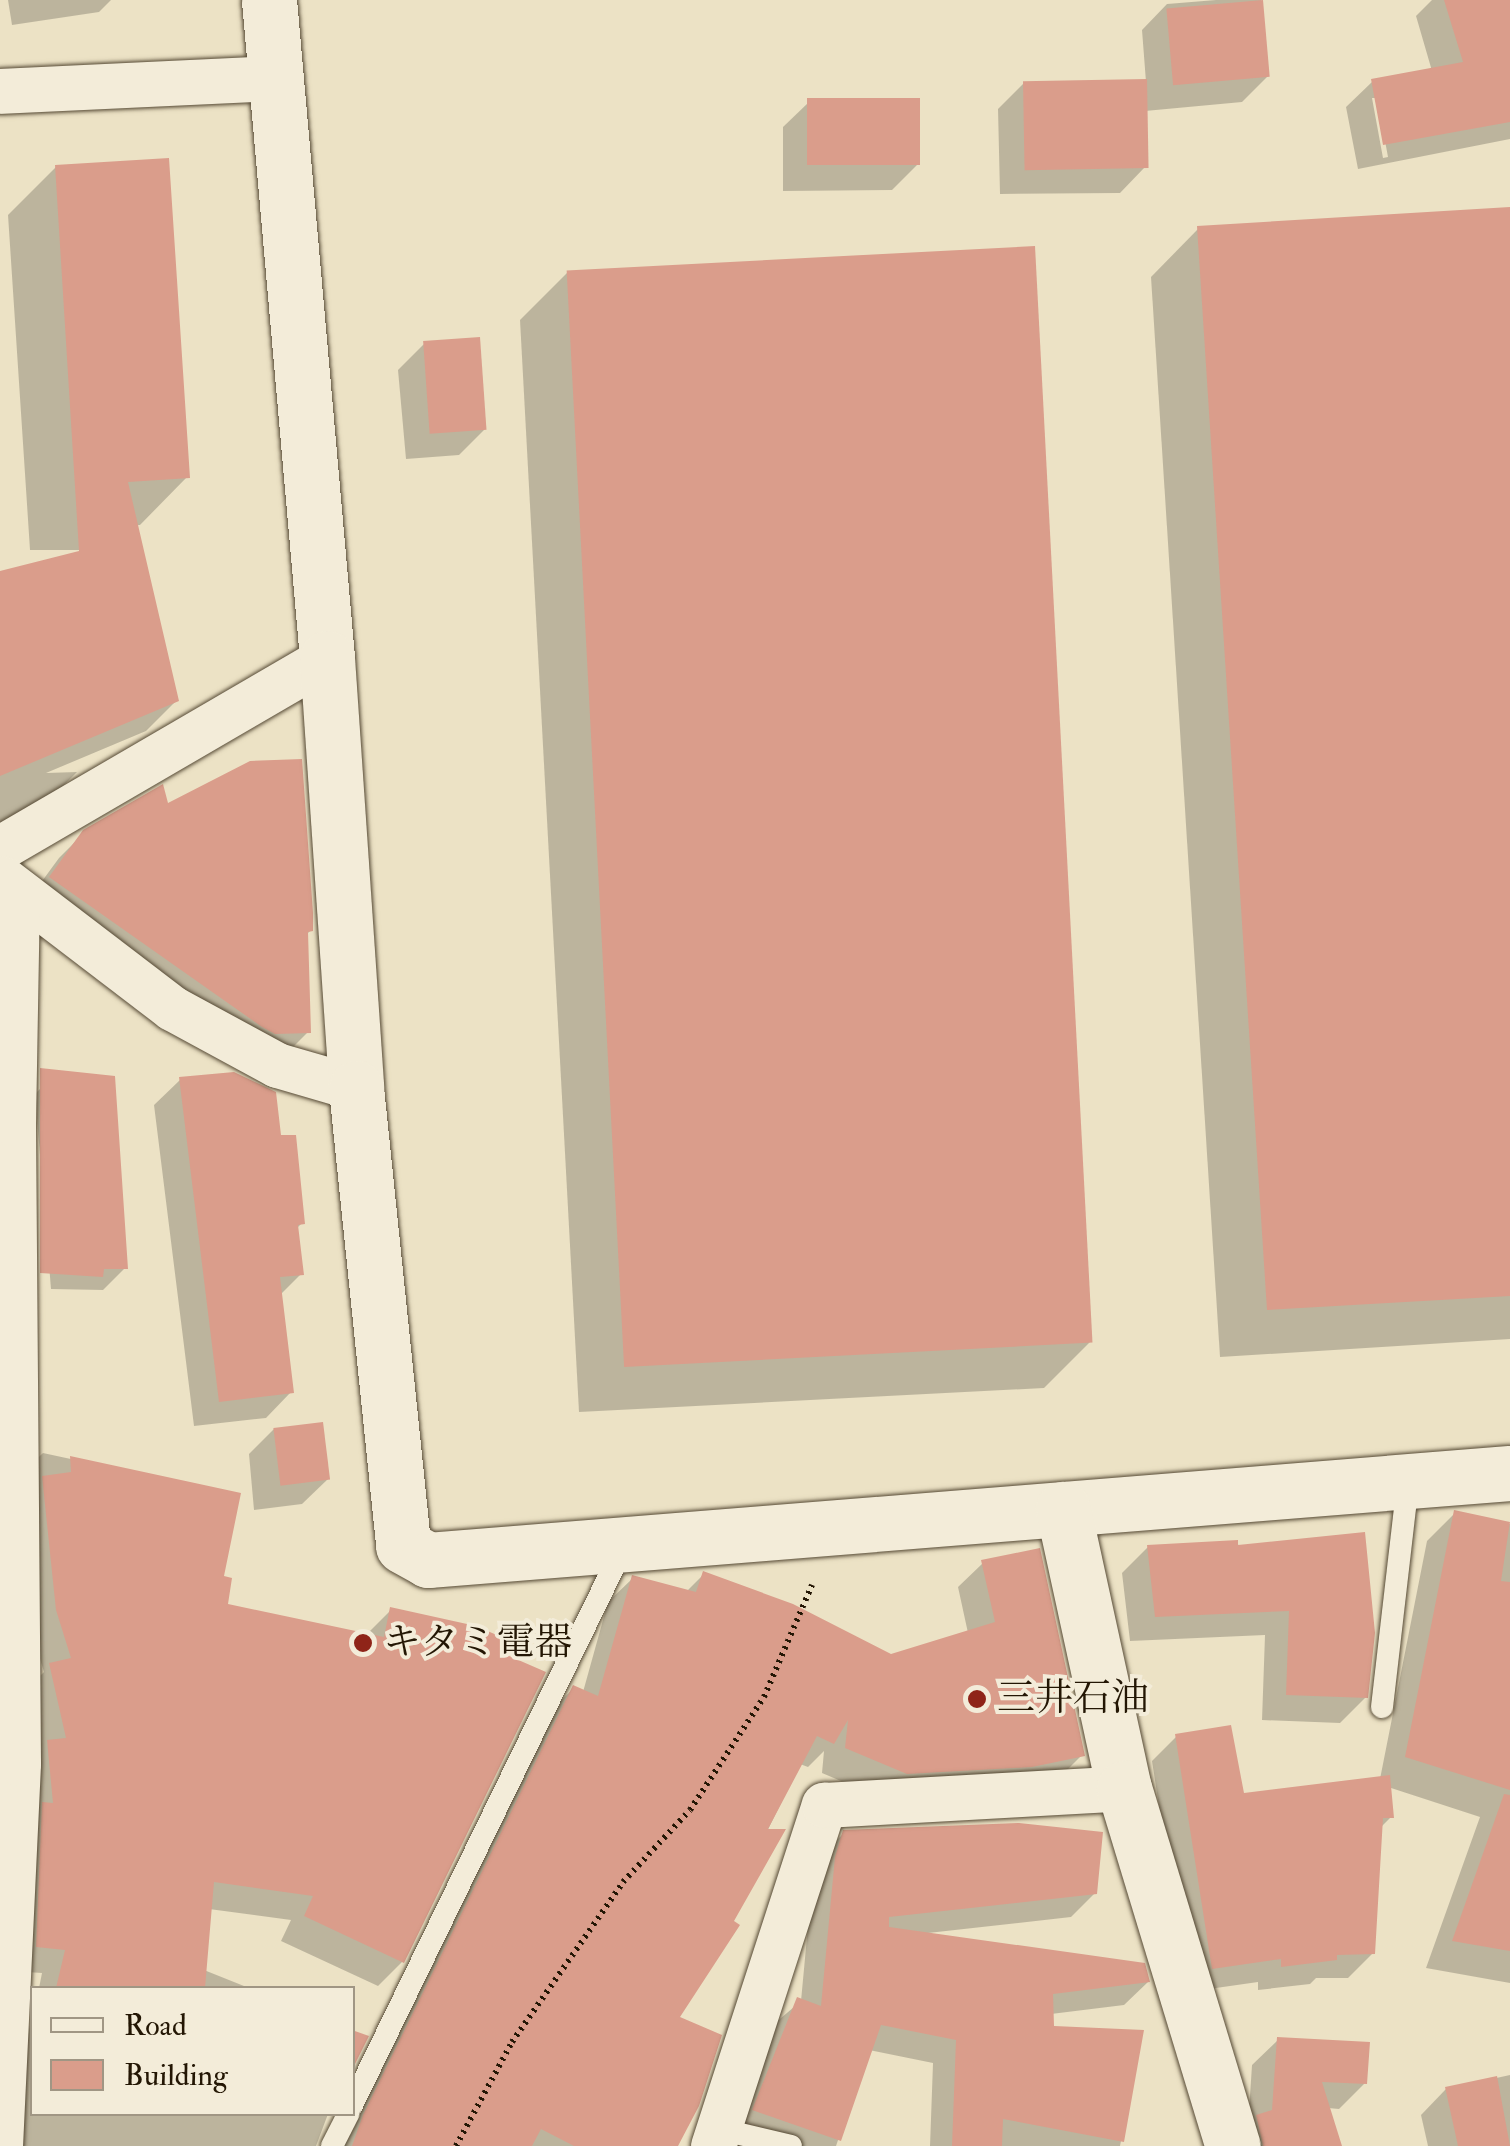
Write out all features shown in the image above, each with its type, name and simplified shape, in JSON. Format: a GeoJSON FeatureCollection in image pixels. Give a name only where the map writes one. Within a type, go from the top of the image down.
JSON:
{"type":"FeatureCollection","features":[{"type":"Feature","properties":{"kind":"street"},"geometry":{"type":"LineString","coordinates":[[269,0],[327,658],[356,1088],[403,1546],[428,1560],[1510,1473]]}},
{"type":"Feature","properties":{"kind":"street"},"geometry":{"type":"LineString","coordinates":[[0,90],[274,78]]}},
{"type":"Feature","properties":{"kind":"street"},"geometry":{"type":"LineString","coordinates":[[0,848],[327,658]]}},
{"type":"Feature","properties":{"kind":"street"},"geometry":{"type":"LineString","coordinates":[[8,884],[172,1008],[277,1065],[356,1088]]}},
{"type":"Feature","properties":{"kind":"street"},"geometry":{"type":"LineString","coordinates":[[0,2146],[9,1762],[12,1123],[8,884]]}},
{"type":"Feature","properties":{"kind":"street"},"geometry":{"type":"LineString","coordinates":[[1063,1509],[1124,1788],[1233,2146]]}},
{"type":"Feature","properties":{"kind":"street"},"geometry":{"type":"LineString","coordinates":[[716,2138],[824,1806],[1124,1788]]}},
{"type":"Feature","properties":{"kind":"lane"},"geometry":{"type":"LineString","coordinates":[[1382,1707],[1408,1479]]}},
{"type":"Feature","properties":{"kind":"lane"},"geometry":{"type":"LineString","coordinates":[[355,2098],[627,1541]]}},
{"type":"Feature","properties":{"kind":"lane"},"geometry":{"type":"LineString","coordinates":[[332,2146],[347,2116]]}},
{"type":"Feature","properties":{"kind":"lane"},"geometry":{"type":"LineString","coordinates":[[716,2138],[791,2146]]}},
{"type":"Feature","properties":{"kind":"path"},"geometry":{"type":"LineString","coordinates":[[456,2146],[512,2042],[623,1882],[690,1810],[764,1697],[836,1528]]}},
{"type":"Feature","properties":{"kind":"building"},"geometry":{"type":"Polygon","coordinates":[[[1263,0],[1270,77],[1173,85],[1166,8],[1263,0]]]}},
{"type":"Feature","properties":{"kind":"building"},"geometry":{"type":"Polygon","coordinates":[[[1444,0],[1510,0],[1510,122],[1383,145],[1371,79],[1463,62],[1444,0]]]}},
{"type":"Feature","properties":{"kind":"building"},"geometry":{"type":"Polygon","coordinates":[[[1147,79],[1149,168],[1025,170],[1023,81],[1147,79]]]}},
{"type":"Feature","properties":{"kind":"building"},"geometry":{"type":"Polygon","coordinates":[[[807,98],[920,98],[920,165],[807,165],[807,98]]]}},
{"type":"Feature","properties":{"kind":"building"},"geometry":{"type":"Polygon","coordinates":[[[169,158],[190,478],[128,482],[179,701],[0,776],[0,571],[79,551],[55,165],[169,158]]]}},
{"type":"Feature","properties":{"kind":"building"},"geometry":{"type":"Polygon","coordinates":[[[1510,207],[1510,1296],[1267,1310],[1197,226],[1510,207]]]}},
{"type":"Feature","properties":{"kind":"building"},"geometry":{"type":"Polygon","coordinates":[[[1035,246],[1092,1342],[624,1367],[567,271],[1035,246]]]}},
{"type":"Feature","properties":{"kind":"building"},"geometry":{"type":"Polygon","coordinates":[[[480,337],[486,430],[430,434],[423,341],[480,337]]]}},
{"type":"Feature","properties":{"kind":"building"},"geometry":{"type":"Polygon","coordinates":[[[302,759],[313,913],[313,931],[308,932],[311,1033],[275,1034],[262,1027],[49,877],[83,830],[163,784],[168,803],[250,761],[302,759]]]}},
{"type":"Feature","properties":{"kind":"building"},"geometry":{"type":"Polygon","coordinates":[[[40,1068],[115,1076],[128,1269],[104,1269],[103,1277],[40,1273],[40,1068]]]}},
{"type":"Feature","properties":{"kind":"building"},"geometry":{"type":"Polygon","coordinates":[[[234,1072],[276,1092],[281,1135],[296,1135],[305,1224],[298,1225],[304,1275],[280,1277],[294,1393],[219,1402],[179,1077],[234,1072]]]}},
{"type":"Feature","properties":{"kind":"building"},"geometry":{"type":"Polygon","coordinates":[[[323,1422],[330,1480],[280,1486],[273,1428],[323,1422]]]}},
{"type":"Feature","properties":{"kind":"building"},"geometry":{"type":"Polygon","coordinates":[[[70,1456],[241,1493],[224,1576],[232,1578],[228,1604],[384,1637],[390,1607],[476,1626],[513,1642],[507,1655],[546,1672],[404,1963],[304,1916],[313,1896],[214,1882],[205,1986],[56,1986],[65,1950],[36,1947],[42,1802],[53,1803],[47,1740],[66,1738],[49,1663],[71,1658],[56,1610],[42,1476],[71,1472],[70,1456]]]}},
{"type":"Feature","properties":{"kind":"building"},"geometry":{"type":"Polygon","coordinates":[[[1454,1510],[1510,1522],[1501,1581],[1510,1582],[1510,1790],[1405,1757],[1454,1510]]]}},
{"type":"Feature","properties":{"kind":"building"},"geometry":{"type":"Polygon","coordinates":[[[1365,1532],[1375,1633],[1368,1698],[1286,1695],[1289,1611],[1155,1617],[1147,1545],[1238,1540],[1238,1545],[1365,1532]]]}},
{"type":"Feature","properties":{"kind":"building"},"geometry":{"type":"Polygon","coordinates":[[[1040,1548],[1085,1756],[1032,1767],[907,1774],[845,1748],[848,1720],[834,1744],[817,1736],[768,1829],[786,1829],[734,1921],[740,1925],[680,2017],[722,2035],[699,2106],[678,2146],[574,2146],[541,2129],[532,2146],[352,2146],[363,2115],[573,1685],[598,1696],[632,1575],[696,1592],[703,1571],[793,1604],[891,1654],[995,1622],[981,1560],[1040,1548]]]}},
{"type":"Feature","properties":{"kind":"building"},"geometry":{"type":"Polygon","coordinates":[[[1231,1725],[1244,1793],[1390,1775],[1394,1818],[1383,1818],[1375,1954],[1337,1955],[1337,1960],[1281,1967],[1281,1959],[1212,1969],[1175,1734],[1231,1725]]]}},
{"type":"Feature","properties":{"kind":"building"},"geometry":{"type":"Polygon","coordinates":[[[1504,1794],[1510,1795],[1510,1951],[1452,1941],[1504,1794]]]}},
{"type":"Feature","properties":{"kind":"building"},"geometry":{"type":"Polygon","coordinates":[[[1019,1823],[1103,1832],[1097,1894],[889,1917],[889,1927],[1145,1963],[1150,1982],[1053,1994],[1054,2026],[1144,2030],[1124,2142],[1003,2119],[1002,2146],[952,2146],[956,2040],[881,2025],[841,2141],[752,2110],[797,1997],[821,2006],[835,1857],[843,1830],[1019,1823]]]}},
{"type":"Feature","properties":{"kind":"building"},"geometry":{"type":"Polygon","coordinates":[[[355,2031],[369,2036],[355,2064],[355,2031]]]}},
{"type":"Feature","properties":{"kind":"building"},"geometry":{"type":"Polygon","coordinates":[[[1277,2037],[1370,2042],[1367,2084],[1322,2082],[1342,2146],[1263,2146],[1256,2115],[1272,2110],[1277,2037]]]}},
{"type":"Feature","properties":{"kind":"building"},"geometry":{"type":"Polygon","coordinates":[[[1497,2076],[1510,2146],[1458,2146],[1445,2087],[1497,2076]]]}},
{"type":"Feature","properties":{"kind":"place","name":"キタミ電器"},"geometry":{"type":"Point","coordinates":[363,1643]}},
{"type":"Feature","properties":{"kind":"place","name":"三井石油"},"geometry":{"type":"Point","coordinates":[977,1699]}}]}
